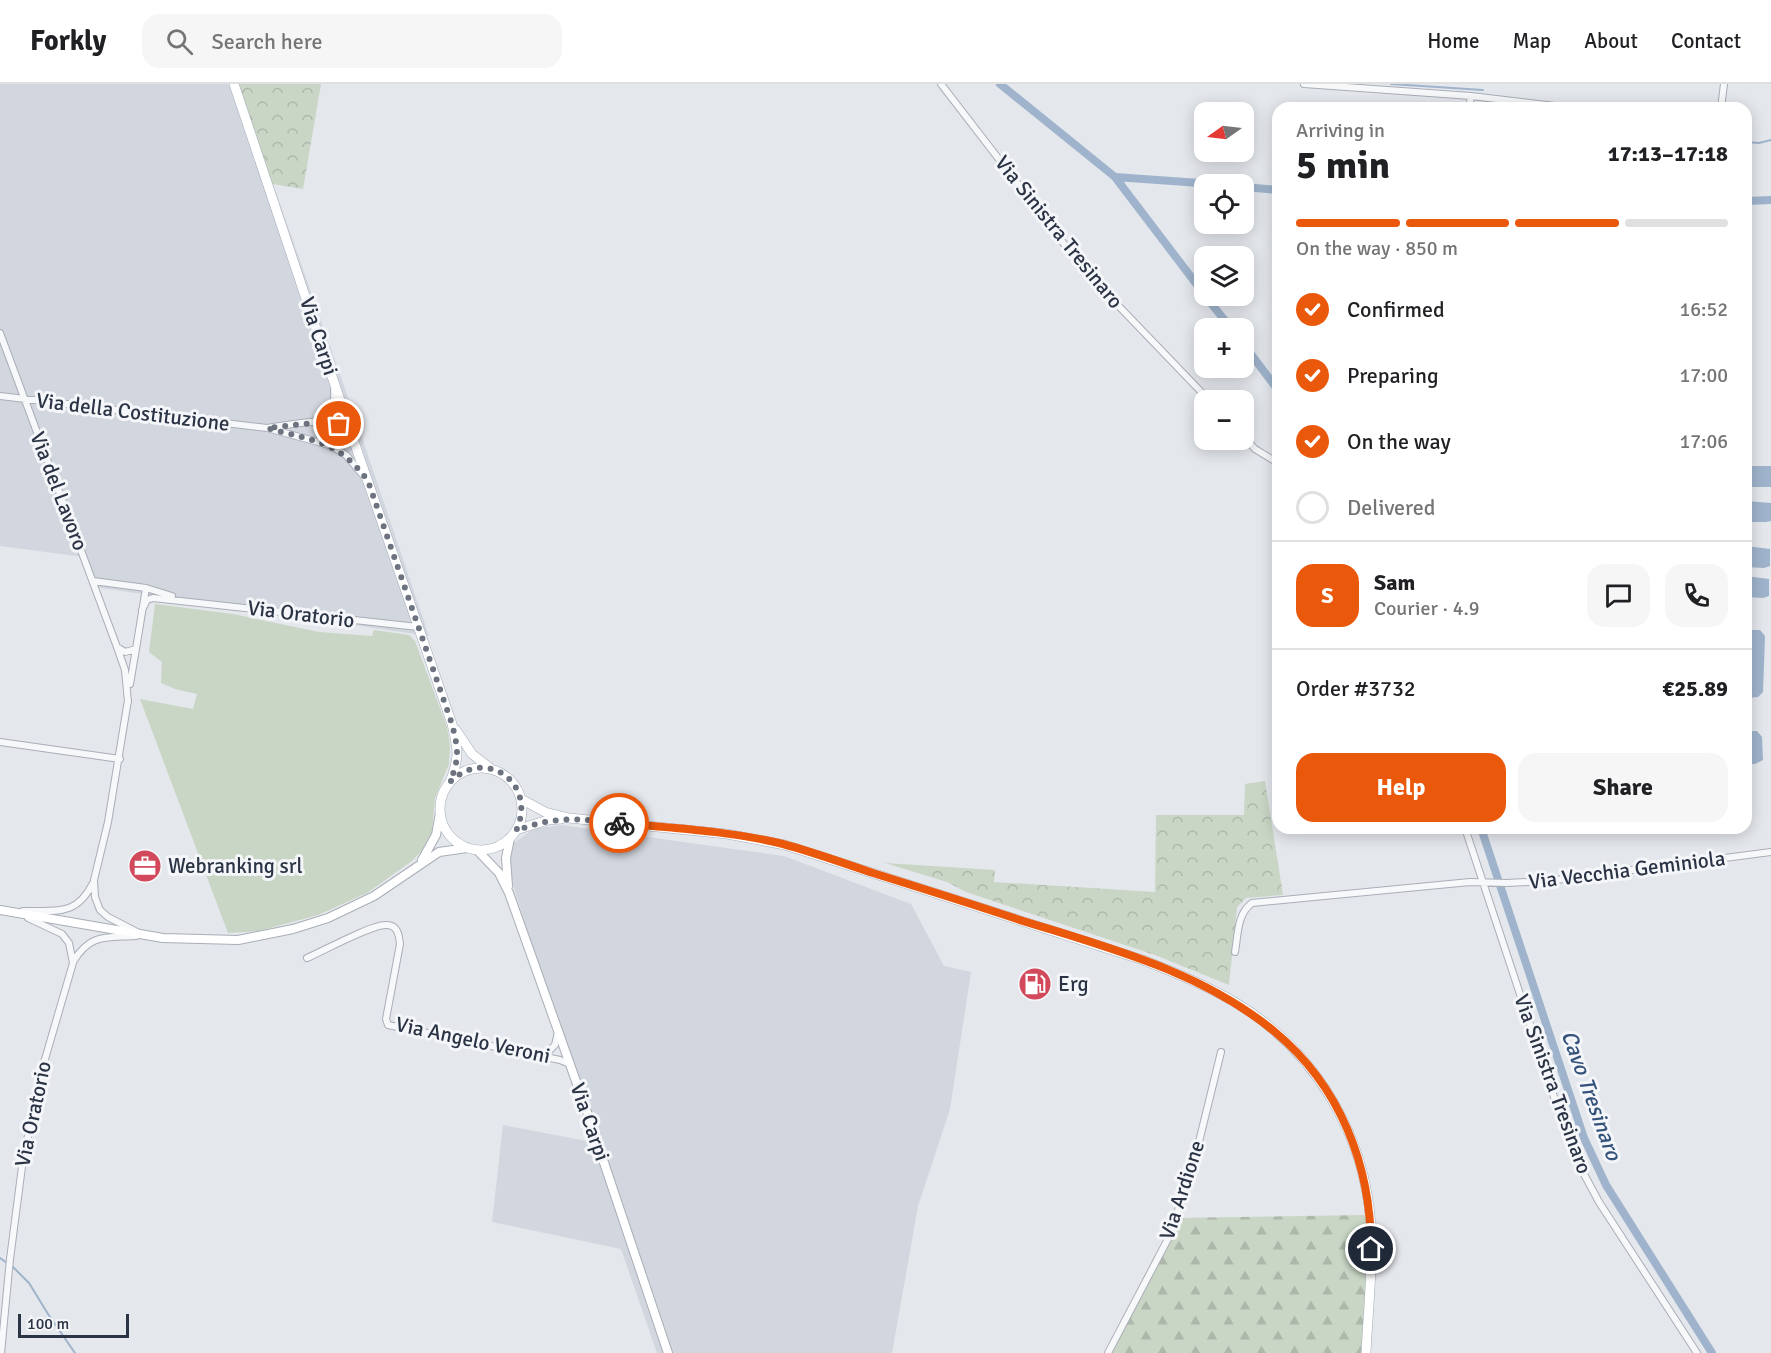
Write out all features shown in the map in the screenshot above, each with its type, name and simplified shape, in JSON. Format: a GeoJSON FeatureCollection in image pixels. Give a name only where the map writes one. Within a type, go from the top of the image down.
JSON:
{"type":"FeatureCollection","features":[{"type":"Feature","properties":{"kind":"main road","name":"Via Carpi"},"geometry":{"type":"LineString","coordinates":[[234,84],[351,434],[452,724],[458,753],[456,767],[444,791],[440,813],[442,822],[452,838],[472,849],[499,873],[509,893],[668,1353]]}},
{"type":"Feature","properties":{"kind":"main road","name":"Via Carpi"},"geometry":{"type":"LineString","coordinates":[[452,724],[472,754],[490,768],[510,779],[521,799],[522,815],[513,834],[506,858],[509,893]]}},
{"type":"Feature","properties":{"kind":"main road"},"geometry":{"type":"LineString","coordinates":[[450,782],[468,770],[490,768]]}},
{"type":"Feature","properties":{"kind":"main road"},"geometry":{"type":"LineString","coordinates":[[521,799],[545,812],[569,818],[727,834],[785,845],[1143,960],[1200,984],[1252,1014],[1276,1032],[1312,1070],[1341,1114],[1360,1162],[1366,1184],[1371,1227],[1366,1353]]}},
{"type":"Feature","properties":{"kind":"main road"},"geometry":{"type":"LineString","coordinates":[[420,864],[436,834],[440,813]]}},
{"type":"Feature","properties":{"kind":"main road"},"geometry":{"type":"LineString","coordinates":[[0,910],[146,936],[181,940],[238,940],[293,930],[328,918],[359,903],[439,852],[495,848],[513,834],[548,820],[569,818]]}},
{"type":"Feature","properties":{"kind":"street","name":"Via Sinistra Tresinaro"},"geometry":{"type":"LineString","coordinates":[[941,84],[1085,271],[1199,390]]}},
{"type":"Feature","properties":{"kind":"street"},"geometry":{"type":"LineString","coordinates":[[1304,84],[1471,96],[1521,102]]}},
{"type":"Feature","properties":{"kind":"street"},"geometry":{"type":"LineString","coordinates":[[1722,102],[1724,84]]}},
{"type":"Feature","properties":{"kind":"street"},"geometry":{"type":"LineString","coordinates":[[1470,102],[1471,96]]}},
{"type":"Feature","properties":{"kind":"street","name":"Via del Lavoro"},"geometry":{"type":"LineString","coordinates":[[0,333],[93,581]]}},
{"type":"Feature","properties":{"kind":"street"},"geometry":{"type":"LineString","coordinates":[[313,423],[326,413],[335,399],[332,372]]}},
{"type":"Feature","properties":{"kind":"street","name":"Via della Costituzione"},"geometry":{"type":"LineString","coordinates":[[0,396],[267,428],[329,445],[351,460],[368,481]]}},
{"type":"Feature","properties":{"kind":"street","name":"Via della Costituzione"},"geometry":{"type":"LineString","coordinates":[[267,428],[313,423],[339,424],[351,434]]}},
{"type":"Feature","properties":{"kind":"street"},"geometry":{"type":"LineString","coordinates":[[329,445],[344,444],[351,434]]}},
{"type":"Feature","properties":{"kind":"street"},"geometry":{"type":"LineString","coordinates":[[1254,448],[1272,459]]}},
{"type":"Feature","properties":{"kind":"street"},"geometry":{"type":"LineString","coordinates":[[93,581],[125,670],[128,702]]}},
{"type":"Feature","properties":{"kind":"street","name":"Via Oratorio"},"geometry":{"type":"LineString","coordinates":[[93,581],[146,588],[184,600]]}},
{"type":"Feature","properties":{"kind":"street"},"geometry":{"type":"LineString","coordinates":[[13,912],[71,909],[85,898],[94,880],[120,759],[146,588]]}},
{"type":"Feature","properties":{"kind":"street","name":"Via Oratorio"},"geometry":{"type":"LineString","coordinates":[[142,610],[147,600],[153,598],[418,627]]}},
{"type":"Feature","properties":{"kind":"street"},"geometry":{"type":"LineString","coordinates":[[117,647],[125,652],[136,649]]}},
{"type":"Feature","properties":{"kind":"street"},"geometry":{"type":"LineString","coordinates":[[0,742],[120,759]]}},
{"type":"Feature","properties":{"kind":"street","name":"Via Sinistra Tresinaro"},"geometry":{"type":"LineString","coordinates":[[1468,834],[1558,1109],[1578,1163],[1599,1202],[1697,1353]]}},
{"type":"Feature","properties":{"kind":"street","name":"Via Vecchia Geminiola"},"geometry":{"type":"LineString","coordinates":[[1485,882],[1548,881],[1771,852]]}},
{"type":"Feature","properties":{"kind":"street"},"geometry":{"type":"LineString","coordinates":[[94,880],[95,897],[100,910],[117,922],[146,936]]}},
{"type":"Feature","properties":{"kind":"street"},"geometry":{"type":"LineString","coordinates":[[1235,952],[1241,915],[1252,903],[1390,888],[1485,882]]}},
{"type":"Feature","properties":{"kind":"street"},"geometry":{"type":"LineString","coordinates":[[13,912],[62,934],[69,944],[73,963]]}},
{"type":"Feature","properties":{"kind":"street","name":"Via Angelo Veroni"},"geometry":{"type":"LineString","coordinates":[[307,958],[371,929],[386,925],[396,928],[399,932],[400,944],[386,1019],[388,1025],[570,1064]]}},
{"type":"Feature","properties":{"kind":"street"},"geometry":{"type":"LineString","coordinates":[[73,963],[79,952],[90,942],[102,938],[146,936]]}},
{"type":"Feature","properties":{"kind":"street","name":"Via Oratorio"},"geometry":{"type":"LineString","coordinates":[[1,1353],[10,1259],[27,1139],[52,1031],[73,963]]}},
{"type":"Feature","properties":{"kind":"street"},"geometry":{"type":"LineString","coordinates":[[543,1057],[555,1044],[558,1031]]}},
{"type":"Feature","properties":{"kind":"street","name":"Via Ardione"},"geometry":{"type":"LineString","coordinates":[[1108,1353],[1170,1235],[1195,1158],[1221,1052]]}},
{"type":"Feature","properties":{"kind":"shaded area"},"geometry":{"type":"Polygon","coordinates":[[[0,84],[238,84],[429,636],[94,587],[84,557],[0,546],[0,84]]]}},
{"type":"Feature","properties":{"kind":"shaded area"},"geometry":{"type":"Polygon","coordinates":[[[561,825],[784,856],[911,904],[944,966],[971,972],[950,1109],[918,1206],[892,1353],[657,1353],[621,1249],[492,1222],[503,1125],[597,1143],[565,1051],[513,885],[509,862],[514,843],[533,829],[561,825]]]}},
{"type":"Feature","properties":{"kind":"green space"},"geometry":{"type":"Polygon","coordinates":[[[238,84],[321,84],[303,189],[272,184],[238,84]]]}},
{"type":"Feature","properties":{"kind":"green space"},"geometry":{"type":"Polygon","coordinates":[[[155,604],[233,614],[319,632],[372,636],[374,630],[409,635],[415,641],[447,727],[450,746],[449,764],[435,798],[432,831],[426,846],[412,861],[367,893],[318,915],[259,931],[228,933],[140,699],[193,709],[197,694],[161,683],[162,662],[149,652],[155,604]]]}},
{"type":"Feature","properties":{"kind":"green space"},"geometry":{"type":"Polygon","coordinates":[[[1265,781],[1283,895],[1246,898],[1237,907],[1229,985],[1155,955],[966,892],[947,882],[885,863],[995,870],[994,882],[1155,892],[1156,815],[1244,815],[1245,784],[1265,781]]]}},
{"type":"Feature","properties":{"kind":"green space"},"geometry":{"type":"Polygon","coordinates":[[[1366,1215],[1365,1353],[1110,1353],[1175,1218],[1366,1215]]]}},
{"type":"Feature","properties":{"kind":"water"},"geometry":{"type":"Polygon","coordinates":[[[1752,466],[1771,466],[1771,487],[1752,487],[1752,466]]]}},
{"type":"Feature","properties":{"kind":"water"},"geometry":{"type":"Polygon","coordinates":[[[1752,501],[1771,503],[1771,521],[1752,522],[1752,501]]]}},
{"type":"Feature","properties":{"kind":"water"},"geometry":{"type":"Polygon","coordinates":[[[1752,547],[1770,549],[1770,566],[1752,567],[1752,547]]]}},
{"type":"Feature","properties":{"kind":"water"},"geometry":{"type":"Polygon","coordinates":[[[1752,577],[1769,579],[1769,596],[1752,597],[1752,577]]]}},
{"type":"Feature","properties":{"kind":"water"},"geometry":{"type":"Polygon","coordinates":[[[1752,630],[1760,630],[1765,636],[1763,692],[1758,697],[1752,698],[1752,630]]]}},
{"type":"Feature","properties":{"kind":"water"},"geometry":{"type":"Polygon","coordinates":[[[1752,731],[1757,731],[1762,737],[1763,760],[1752,764],[1752,731]]]}},
{"type":"Feature","properties":{"kind":"waterway","name":"Cavo Tresinaro"},"geometry":{"type":"LineString","coordinates":[[1000,84],[1115,177],[1194,281]]}},
{"type":"Feature","properties":{"kind":"waterway"},"geometry":{"type":"LineString","coordinates":[[1391,84],[1483,90]]}},
{"type":"Feature","properties":{"kind":"waterway"},"geometry":{"type":"LineString","coordinates":[[1752,142],[1771,140]]}},
{"type":"Feature","properties":{"kind":"waterway"},"geometry":{"type":"LineString","coordinates":[[1115,177],[1194,183]]}},
{"type":"Feature","properties":{"kind":"waterway"},"geometry":{"type":"LineString","coordinates":[[1254,188],[1272,189]]}},
{"type":"Feature","properties":{"kind":"waterway"},"geometry":{"type":"LineString","coordinates":[[1752,201],[1771,200]]}},
{"type":"Feature","properties":{"kind":"waterway","name":"Cavo Tresinaro"},"geometry":{"type":"LineString","coordinates":[[1213,306],[1223,318]]}},
{"type":"Feature","properties":{"kind":"waterway","name":"Cavo Tresinaro"},"geometry":{"type":"LineString","coordinates":[[1254,358],[1272,382]]}},
{"type":"Feature","properties":{"kind":"waterway","name":"Cavo Tresinaro"},"geometry":{"type":"LineString","coordinates":[[1483,834],[1584,1138],[1606,1185],[1712,1353]]}},
{"type":"Feature","properties":{"kind":"waterway"},"geometry":{"type":"LineString","coordinates":[[0,1258],[7,1263]]}},
{"type":"Feature","properties":{"kind":"waterway"},"geometry":{"type":"LineString","coordinates":[[12,1266],[29,1283],[75,1353]]}},
{"type":"Feature","properties":{"kind":"way so far"},"geometry":{"type":"LineString","coordinates":[[339,424],[313,423],[267,428],[329,445],[346,455],[368,481],[452,724],[458,753],[450,782],[461,772],[475,768],[490,768],[504,774],[515,785],[521,799],[522,815],[516,831],[548,820],[569,818],[619,823]]}},
{"type":"Feature","properties":{"kind":"place","name":"Webranking srl"},"geometry":{"type":"Point","coordinates":[145,866]}},
{"type":"Feature","properties":{"kind":"place","name":"Erg"},"geometry":{"type":"Point","coordinates":[1035,984]}},
{"type":"Feature","properties":{"kind":"route"},"geometry":{"type":"LineString","coordinates":[[619,823],[727,834],[785,845],[1143,960],[1227,998],[1276,1032],[1295,1051],[1326,1089],[1341,1114],[1353,1141],[1366,1184],[1371,1249]]}}]}
